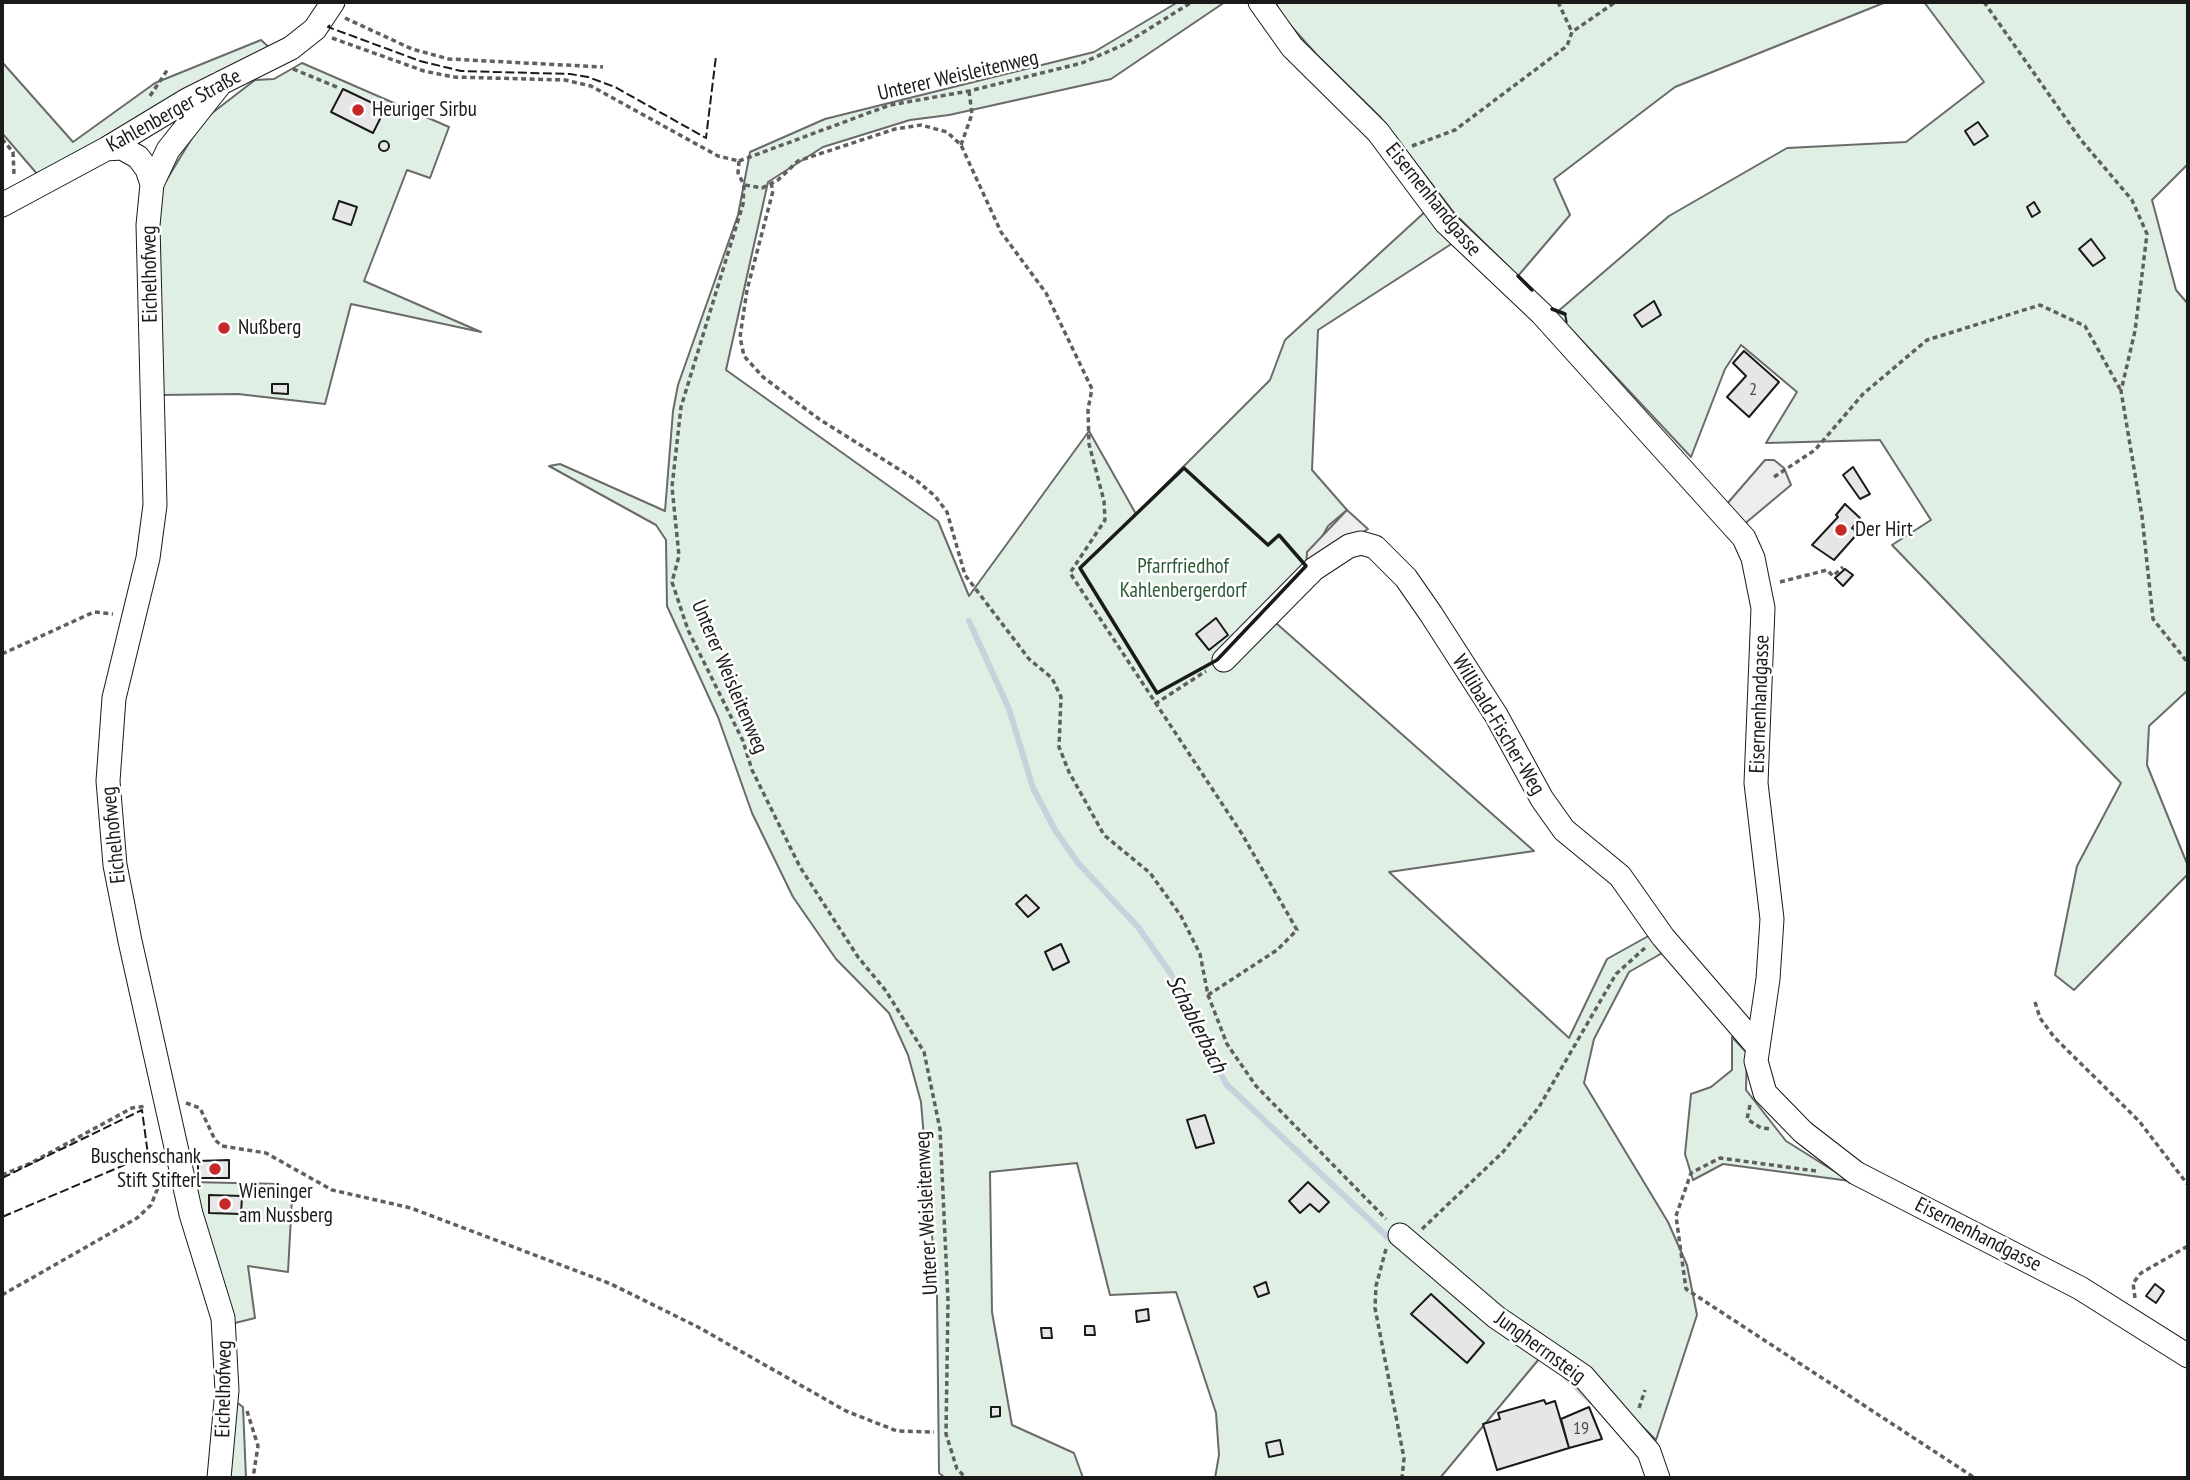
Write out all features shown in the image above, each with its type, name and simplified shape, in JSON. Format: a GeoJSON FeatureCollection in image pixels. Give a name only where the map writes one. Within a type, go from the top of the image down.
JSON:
{"type":"FeatureCollection","features":[{"type":"Feature","properties":{"kind":"street","name":"Eisernenhandgasse"},"geometry":{"type":"LineString","coordinates":[[1260,2],[1292,47],[1364,117],[1447,223],[1542,314],[1730,519],[1744,538],[1761,586],[1762,656],[1756,783],[1772,919],[1768,979],[1757,1046],[1758,1073],[1765,1093],[1784,1116],[1856,1173],[2080,1288],[2188,1356]]}},
{"type":"Feature","properties":{"kind":"street","name":"Kahlenberger Straße"},"geometry":{"type":"LineString","coordinates":[[2,205],[106,149],[187,100],[278,57],[315,29],[331,5]]}},
{"type":"Feature","properties":{"kind":"street","name":"Eichelhofweg"},"geometry":{"type":"LineString","coordinates":[[219,1478],[227,1390],[223,1318],[191,1214],[119,888],[108,806],[110,720],[148,558],[155,495],[148,253],[152,184],[168,150],[221,83]]}},
{"type":"Feature","properties":{"kind":"street"},"geometry":{"type":"LineString","coordinates":[[106,149],[122,148],[138,157],[147,169],[152,184]]}},
{"type":"Feature","properties":{"kind":"street","name":"Willibald-Fischer-Weg"},"geometry":{"type":"LineString","coordinates":[[1224,660],[1314,569],[1349,546],[1361,543],[1374,547],[1406,578],[1431,614],[1496,715],[1553,816],[1575,840],[1620,876],[1662,937],[1757,1046]]}},
{"type":"Feature","properties":{"kind":"street","name":"Jungherrnsteig"},"geometry":{"type":"LineString","coordinates":[[1410,1233],[1496,1317],[1583,1376],[1649,1452],[1658,1478]]}},
{"type":"Feature","properties":{"kind":"path","name":"Unterer Weisleitenweg"},"geometry":{"type":"LineString","coordinates":[[966,1478],[957,1469],[946,1434],[948,1301],[940,1129],[924,1052],[886,991],[858,957],[800,867],[752,770],[743,741],[688,630],[672,582],[679,556],[672,487],[681,407],[743,204],[744,185],[738,173],[739,161],[890,105],[969,91],[1083,62],[1123,45],[1192,2]]}},
{"type":"Feature","properties":{"kind":"path"},"geometry":{"type":"LineString","coordinates":[[1559,2],[1572,32]]}},
{"type":"Feature","properties":{"kind":"path"},"geometry":{"type":"LineString","coordinates":[[1984,2],[2081,140],[2132,200],[2147,234],[2135,331],[2121,391]]}},
{"type":"Feature","properties":{"kind":"path"},"geometry":{"type":"LineString","coordinates":[[1394,153],[1455,130],[1567,46],[1572,32],[1614,3]]}},
{"type":"Feature","properties":{"kind":"path"},"geometry":{"type":"LineString","coordinates":[[331,5],[412,48],[449,59],[603,67]]}},
{"type":"Feature","properties":{"kind":"path"},"geometry":{"type":"LineString","coordinates":[[315,29],[355,47],[424,71],[453,77],[565,80],[591,86],[709,151],[739,161]]}},
{"type":"Feature","properties":{"kind":"path"},"geometry":{"type":"LineString","coordinates":[[278,57],[291,69],[339,88]]}},
{"type":"Feature","properties":{"kind":"path"},"geometry":{"type":"LineString","coordinates":[[961,145],[972,114],[969,91]]}},
{"type":"Feature","properties":{"kind":"path"},"geometry":{"type":"LineString","coordinates":[[744,185],[762,188],[798,161],[895,129],[921,125],[947,132],[961,145],[1001,232],[1046,293],[1093,389],[1088,409],[1089,444],[1104,500],[1105,520],[1070,573],[1242,834],[1297,930],[1277,950],[1208,995]]}},
{"type":"Feature","properties":{"kind":"path"},"geometry":{"type":"LineString","coordinates":[[2,139],[13,152],[13,173],[24,193]]}},
{"type":"Feature","properties":{"kind":"path"},"geometry":{"type":"LineString","coordinates":[[771,183],[773,191],[747,290],[740,337],[744,356],[763,377],[819,419],[916,480],[935,496],[947,512],[965,575],[1029,659],[1052,678],[1061,696],[1059,747],[1069,772],[1104,835],[1150,873],[1181,916],[1200,954],[1208,995],[1227,1044],[1256,1086],[1384,1216]]}},
{"type":"Feature","properties":{"kind":"path"},"geometry":{"type":"LineString","coordinates":[[1774,477],[1815,450],[1863,394],[1927,340],[2040,305],[2085,326],[2121,391],[2142,516],[2152,619],[2188,663]]}},
{"type":"Feature","properties":{"kind":"path"},"geometry":{"type":"LineString","coordinates":[[1761,586],[1827,570],[1832,576],[1843,566]]}},
{"type":"Feature","properties":{"kind":"path"},"geometry":{"type":"LineString","coordinates":[[2,654],[94,612],[133,616]]}},
{"type":"Feature","properties":{"kind":"path"},"geometry":{"type":"LineString","coordinates":[[1155,704],[1224,660]]}},
{"type":"Feature","properties":{"kind":"path"},"geometry":{"type":"LineString","coordinates":[[1410,1233],[1503,1152],[1539,1107],[1616,974],[1635,954],[1662,937]]}},
{"type":"Feature","properties":{"kind":"path"},"geometry":{"type":"LineString","coordinates":[[2035,1002],[2040,1018],[2054,1037],[2138,1121],[2188,1185]]}},
{"type":"Feature","properties":{"kind":"path"},"geometry":{"type":"LineString","coordinates":[[2,1175],[31,1163],[132,1108],[190,1103],[200,1108],[215,1140],[222,1146],[266,1153],[332,1190],[411,1208],[611,1284],[656,1309],[698,1327],[846,1411],[897,1431],[934,1432]]}},
{"type":"Feature","properties":{"kind":"path"},"geometry":{"type":"LineString","coordinates":[[1822,1171],[1720,1158],[1691,1173],[1676,1216],[1686,1289],[1975,1478]]}},
{"type":"Feature","properties":{"kind":"path"},"geometry":{"type":"LineString","coordinates":[[2,1295],[137,1218],[156,1196],[163,1171]]}},
{"type":"Feature","properties":{"kind":"path"},"geometry":{"type":"LineString","coordinates":[[2137,1324],[2133,1283],[2141,1273],[2188,1247]]}},
{"type":"Feature","properties":{"kind":"path"},"geometry":{"type":"LineString","coordinates":[[1384,1252],[1376,1286],[1376,1308],[1404,1458],[1402,1478]]}},
{"type":"Feature","properties":{"kind":"path"},"geometry":{"type":"LineString","coordinates":[[227,1390],[240,1397],[250,1415],[258,1446],[253,1478]]}},
{"type":"Feature","properties":{"kind":"green space","name":"Pfarrfriedhof Kahlenbergerdorf"},"geometry":{"type":"Polygon","coordinates":[[[1178,2],[1225,2],[1111,79],[949,115],[910,120],[823,147],[768,182],[726,370],[938,521],[969,596],[1089,431],[1136,514],[1270,380],[1285,340],[1427,210],[1456,241],[1318,330],[1312,470],[1347,510],[1328,526],[1276,623],[1534,851],[1389,872],[1569,1038],[1607,959],[1652,934],[1664,952],[1629,972],[1594,1039],[1584,1083],[1668,1222],[1687,1265],[1697,1315],[1656,1440],[1588,1373],[1539,1359],[1440,1478],[1215,1478],[1219,1455],[1216,1413],[1176,1292],[1110,1295],[1077,1163],[990,1172],[992,1312],[1012,1425],[1074,1453],[1083,1478],[945,1478],[939,1473],[937,1296],[921,1102],[908,1055],[889,1013],[836,959],[793,897],[752,813],[718,717],[667,606],[666,540],[656,525],[549,466],[560,464],[665,511],[673,411],[678,385],[738,215],[750,152],[825,119],[1094,52],[1178,2]]]}},
{"type":"Feature","properties":{"kind":"green space"},"geometry":{"type":"Polygon","coordinates":[[[1275,2],[1886,2],[1675,87],[1554,179],[1570,215],[1518,276],[1455,214],[1381,118],[1317,55],[1282,16],[1275,2]]]}},
{"type":"Feature","properties":{"kind":"green space"},"geometry":{"type":"Polygon","coordinates":[[[1924,2],[2188,2],[2188,164],[2152,200],[2176,290],[2188,304],[2188,690],[2149,726],[2147,765],[2188,866],[2188,874],[2074,990],[2055,975],[2077,866],[2121,783],[1892,545],[1931,520],[1880,440],[1766,443],[1797,392],[1741,345],[1725,369],[1691,457],[1556,313],[1669,216],[1787,148],[1906,142],[1984,82],[1924,2]]]}},
{"type":"Feature","properties":{"kind":"green space"},"geometry":{"type":"Polygon","coordinates":[[[261,40],[272,50],[38,175],[2,133],[2,62],[73,142],[155,83],[261,40]]]}},
{"type":"Feature","properties":{"kind":"green space"},"geometry":{"type":"Polygon","coordinates":[[[302,63],[449,127],[430,178],[407,170],[364,281],[481,332],[351,304],[325,404],[238,394],[161,395],[154,235],[161,189],[203,120],[255,80],[274,79],[302,63]]]}},
{"type":"Feature","properties":{"kind":"green space"},"geometry":{"type":"Polygon","coordinates":[[[1732,1037],[1747,1053],[1746,1090],[1786,1141],[1850,1181],[1723,1164],[1693,1180],[1685,1154],[1691,1094],[1711,1087],[1732,1070],[1732,1037]]]}},
{"type":"Feature","properties":{"kind":"green space"},"geometry":{"type":"Polygon","coordinates":[[[190,1182],[280,1184],[292,1198],[288,1272],[248,1266],[255,1318],[231,1324],[190,1182]]]}},
{"type":"Feature","properties":{"kind":"green space"},"geometry":{"type":"Polygon","coordinates":[[[235,1401],[243,1407],[246,1478],[223,1478],[235,1401]]]}},
{"type":"Feature","properties":{"kind":"shaded area"},"geometry":{"type":"Polygon","coordinates":[[[1765,460],[1774,460],[1784,468],[1791,485],[1742,526],[1726,505],[1765,460]]]}},
{"type":"Feature","properties":{"kind":"shaded area"},"geometry":{"type":"Polygon","coordinates":[[[1347,510],[1368,529],[1306,566],[1307,552],[1347,510]]]}},
{"type":"Feature","properties":{"kind":"building","name":"Heuriger Sirbu"},"geometry":{"type":"Polygon","coordinates":[[[343,89],[385,109],[373,133],[331,112],[343,89]]]}},
{"type":"Feature","properties":{"kind":"building"},"geometry":{"type":"Polygon","coordinates":[[[1978,122],[1988,136],[1974,145],[1965,131],[1978,122]]]}},
{"type":"Feature","properties":{"kind":"building"},"geometry":{"type":"Polygon","coordinates":[[[384,141],[389,146],[384,151],[379,146],[384,141]]]}},
{"type":"Feature","properties":{"kind":"building"},"geometry":{"type":"Polygon","coordinates":[[[339,201],[357,207],[351,225],[333,219],[339,201]]]}},
{"type":"Feature","properties":{"kind":"building"},"geometry":{"type":"Polygon","coordinates":[[[2034,202],[2040,212],[2032,217],[2027,207],[2034,202]]]}},
{"type":"Feature","properties":{"kind":"building"},"geometry":{"type":"Polygon","coordinates":[[[2091,239],[2105,258],[2093,266],[2079,249],[2091,239]]]}},
{"type":"Feature","properties":{"kind":"building"},"geometry":{"type":"Polygon","coordinates":[[[1654,301],[1661,315],[1642,327],[1634,315],[1654,301]]]}},
{"type":"Feature","properties":{"kind":"building"},"geometry":{"type":"Polygon","coordinates":[[[1744,351],[1779,382],[1749,417],[1727,397],[1746,376],[1733,363],[1744,351]]]}},
{"type":"Feature","properties":{"kind":"building"},"geometry":{"type":"Polygon","coordinates":[[[272,384],[288,384],[288,394],[272,393],[272,384]]]}},
{"type":"Feature","properties":{"kind":"building"},"geometry":{"type":"Polygon","coordinates":[[[1853,467],[1870,494],[1860,499],[1843,475],[1853,467]]]}},
{"type":"Feature","properties":{"kind":"building","name":"Der Hirt"},"geometry":{"type":"Polygon","coordinates":[[[1845,504],[1860,518],[1852,528],[1858,533],[1834,560],[1812,545],[1838,517],[1836,515],[1845,504]]]}},
{"type":"Feature","properties":{"kind":"building"},"geometry":{"type":"Polygon","coordinates":[[[1845,569],[1853,575],[1843,586],[1835,578],[1845,569]]]}},
{"type":"Feature","properties":{"kind":"building"},"geometry":{"type":"Polygon","coordinates":[[[1216,618],[1228,635],[1209,650],[1196,634],[1216,618]]]}},
{"type":"Feature","properties":{"kind":"building"},"geometry":{"type":"Polygon","coordinates":[[[1026,895],[1039,908],[1028,917],[1016,904],[1026,895]]]}},
{"type":"Feature","properties":{"kind":"building"},"geometry":{"type":"Polygon","coordinates":[[[1061,944],[1069,962],[1053,970],[1045,952],[1061,944]]]}},
{"type":"Feature","properties":{"kind":"building"},"geometry":{"type":"Polygon","coordinates":[[[1205,1115],[1214,1143],[1196,1148],[1187,1120],[1205,1115]]]}},
{"type":"Feature","properties":{"kind":"building"},"geometry":{"type":"Polygon","coordinates":[[[229,1160],[229,1178],[198,1178],[198,1161],[229,1160]]]}},
{"type":"Feature","properties":{"kind":"building"},"geometry":{"type":"Polygon","coordinates":[[[1308,1182],[1329,1202],[1319,1212],[1310,1204],[1300,1213],[1289,1201],[1308,1182]]]}},
{"type":"Feature","properties":{"kind":"building","name":"Wieninger am Nussberg"},"geometry":{"type":"Polygon","coordinates":[[[209,1195],[242,1196],[241,1214],[209,1213],[209,1195]]]}},
{"type":"Feature","properties":{"kind":"building"},"geometry":{"type":"Polygon","coordinates":[[[1266,1282],[1269,1293],[1258,1297],[1254,1287],[1266,1282]]]}},
{"type":"Feature","properties":{"kind":"building"},"geometry":{"type":"Polygon","coordinates":[[[2155,1284],[2164,1291],[2156,1303],[2146,1296],[2155,1284]]]}},
{"type":"Feature","properties":{"kind":"building"},"geometry":{"type":"Polygon","coordinates":[[[1431,1294],[1484,1343],[1467,1363],[1411,1314],[1431,1294]]]}},
{"type":"Feature","properties":{"kind":"building"},"geometry":{"type":"Polygon","coordinates":[[[1148,1309],[1149,1320],[1137,1322],[1136,1311],[1148,1309]]]}},
{"type":"Feature","properties":{"kind":"building"},"geometry":{"type":"Polygon","coordinates":[[[1085,1326],[1094,1326],[1095,1335],[1085,1335],[1085,1326]]]}},
{"type":"Feature","properties":{"kind":"building"},"geometry":{"type":"Polygon","coordinates":[[[1041,1328],[1051,1328],[1052,1338],[1042,1338],[1041,1328]]]}},
{"type":"Feature","properties":{"kind":"building"},"geometry":{"type":"Polygon","coordinates":[[[1544,1400],[1546,1404],[1555,1401],[1569,1448],[1497,1470],[1483,1424],[1500,1419],[1498,1413],[1544,1400]]]}},
{"type":"Feature","properties":{"kind":"building"},"geometry":{"type":"Polygon","coordinates":[[[991,1407],[1000,1407],[1000,1416],[991,1417],[991,1407]]]}},
{"type":"Feature","properties":{"kind":"building"},"geometry":{"type":"Polygon","coordinates":[[[1589,1407],[1602,1439],[1569,1448],[1561,1419],[1589,1407]]]}},
{"type":"Feature","properties":{"kind":"building"},"geometry":{"type":"Polygon","coordinates":[[[1280,1440],[1283,1454],[1269,1457],[1266,1443],[1280,1440]]]}},
{"type":"Feature","properties":{"kind":"waterway","name":"Schablerbach"},"geometry":{"type":"LineString","coordinates":[[969,621],[1009,709],[1033,788],[1055,830],[1078,863],[1138,927],[1171,974],[1226,1084],[1395,1244]]}},
{"type":"Feature","properties":{"kind":"waterway","name":"Schablerbach"},"geometry":{"type":"LineString","coordinates":[[1566,1377],[1591,1401]]}},
{"type":"Feature","properties":{"kind":"fence"},"geometry":{"type":"LineString","coordinates":[[330,25],[328,27],[420,61],[461,71],[570,74],[588,77],[615,87],[706,138],[716,56]]}},
{"type":"Feature","properties":{"kind":"fence"},"geometry":{"type":"LineString","coordinates":[[1565,314],[1567,324]]}},
{"type":"Feature","properties":{"kind":"fence"},"geometry":{"type":"LineString","coordinates":[[2,1178],[142,1110],[148,1155],[2,1217]]}},
{"type":"Feature","properties":{"kind":"wall"},"geometry":{"type":"LineString","coordinates":[[1518,276],[1532,290]]}},
{"type":"Feature","properties":{"kind":"wall"},"geometry":{"type":"LineString","coordinates":[[1552,309],[1565,314]]}},
{"type":"Feature","properties":{"kind":"wall"},"geometry":{"type":"LineString","coordinates":[[1184,468],[1268,545],[1279,535],[1306,566],[1217,660],[1157,693],[1080,568],[1184,468]]}},
{"type":"Feature","properties":{"kind":"place","name":"Heuriger Sirbu"},"geometry":{"type":"Point","coordinates":[358,110]}},
{"type":"Feature","properties":{"kind":"place","name":"Nußberg"},"geometry":{"type":"Point","coordinates":[224,328]}},
{"type":"Feature","properties":{"kind":"place","name":"Der Hirt"},"geometry":{"type":"Point","coordinates":[1841,530]}},
{"type":"Feature","properties":{"kind":"place","name":"Buschenschank Stift Stifterl"},"geometry":{"type":"Point","coordinates":[215,1169]}},
{"type":"Feature","properties":{"kind":"place","name":"Wieninger am Nussberg"},"geometry":{"type":"Point","coordinates":[225,1204]}}]}
